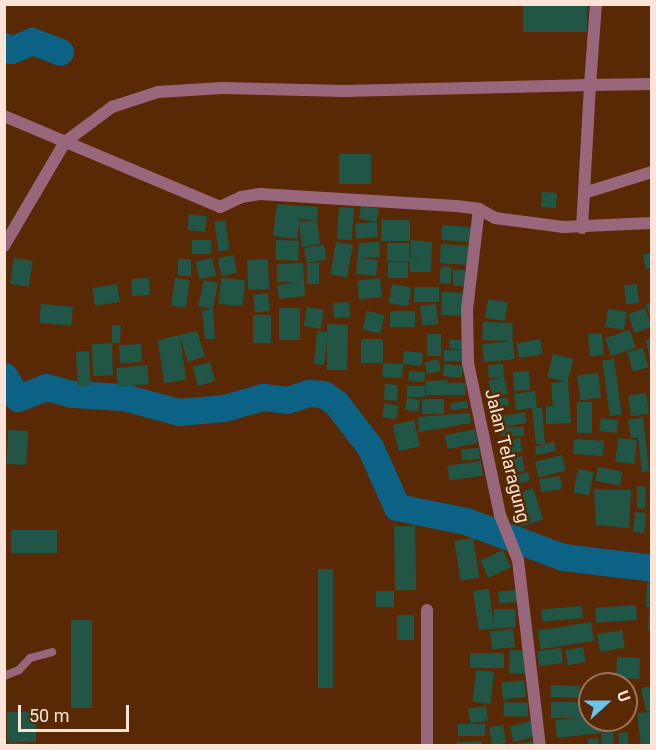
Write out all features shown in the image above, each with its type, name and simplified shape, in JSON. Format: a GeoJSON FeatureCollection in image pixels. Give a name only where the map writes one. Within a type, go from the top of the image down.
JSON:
{"type":"FeatureCollection","features":[{"type":"Feature","properties":{"kind":"street"},"geometry":{"type":"LineString","coordinates":[[582,228],[596,4]]}},
{"type":"Feature","properties":{"kind":"street"},"geometry":{"type":"LineString","coordinates":[[4,246],[65,142],[103,112],[158,93],[222,88],[344,91],[651,84]]}},
{"type":"Feature","properties":{"kind":"street"},"geometry":{"type":"LineString","coordinates":[[4,116],[220,207],[241,197],[260,194],[479,209],[495,218],[582,228],[651,223]]}},
{"type":"Feature","properties":{"kind":"street"},"geometry":{"type":"LineString","coordinates":[[584,193],[651,172]]}},
{"type":"Feature","properties":{"kind":"street","name":"Jalan Telaragung"},"geometry":{"type":"LineString","coordinates":[[479,209],[467,309],[468,363],[500,515],[518,560],[540,746]]}},
{"type":"Feature","properties":{"kind":"street"},"geometry":{"type":"LineString","coordinates":[[426,743],[428,610]]}},
{"type":"Feature","properties":{"kind":"lane"},"geometry":{"type":"LineString","coordinates":[[4,676],[19,670],[30,658],[52,652]]}},
{"type":"Feature","properties":{"kind":"building"},"geometry":{"type":"Polygon","coordinates":[[[523,4],[587,4],[587,32],[523,32],[523,4]]]}},
{"type":"Feature","properties":{"kind":"building"},"geometry":{"type":"Polygon","coordinates":[[[339,154],[371,154],[371,184],[339,184],[339,154]]]}},
{"type":"Feature","properties":{"kind":"building"},"geometry":{"type":"Polygon","coordinates":[[[542,192],[557,193],[556,208],[541,207],[542,192]]]}},
{"type":"Feature","properties":{"kind":"building"},"geometry":{"type":"Polygon","coordinates":[[[277,204],[318,207],[320,244],[302,247],[299,224],[297,239],[273,236],[277,204]],[[300,213],[299,222],[317,220],[300,219],[300,213]]]}},
{"type":"Feature","properties":{"kind":"building"},"geometry":{"type":"Polygon","coordinates":[[[361,206],[379,209],[377,222],[359,219],[361,206]]]}},
{"type":"Feature","properties":{"kind":"building"},"geometry":{"type":"Polygon","coordinates":[[[339,207],[354,208],[352,240],[337,239],[339,207]]]}},
{"type":"Feature","properties":{"kind":"building"},"geometry":{"type":"Polygon","coordinates":[[[189,214],[207,216],[205,232],[187,230],[189,214]]]}},
{"type":"Feature","properties":{"kind":"building"},"geometry":{"type":"Polygon","coordinates":[[[225,220],[230,250],[219,251],[214,222],[225,220]]]}},
{"type":"Feature","properties":{"kind":"building"},"geometry":{"type":"Polygon","coordinates":[[[381,220],[410,220],[410,241],[381,241],[381,220]]]}},
{"type":"Feature","properties":{"kind":"building"},"geometry":{"type":"Polygon","coordinates":[[[377,222],[378,237],[356,238],[355,224],[377,222]]]}},
{"type":"Feature","properties":{"kind":"building"},"geometry":{"type":"Polygon","coordinates":[[[442,225],[472,227],[471,242],[441,240],[442,225]]]}},
{"type":"Feature","properties":{"kind":"building"},"geometry":{"type":"Polygon","coordinates":[[[192,240],[211,240],[211,254],[192,254],[192,240]]]}},
{"type":"Feature","properties":{"kind":"building"},"geometry":{"type":"Polygon","coordinates":[[[276,240],[299,241],[298,261],[275,260],[276,240]]]}},
{"type":"Feature","properties":{"kind":"building"},"geometry":{"type":"Polygon","coordinates":[[[411,240],[432,242],[431,272],[410,272],[409,258],[424,258],[410,257],[411,240]]]}},
{"type":"Feature","properties":{"kind":"building"},"geometry":{"type":"Polygon","coordinates":[[[336,242],[353,245],[347,277],[330,274],[336,242]]]}},
{"type":"Feature","properties":{"kind":"building"},"geometry":{"type":"Polygon","coordinates":[[[379,242],[380,257],[360,258],[378,260],[376,276],[356,274],[359,243],[379,242]]]}},
{"type":"Feature","properties":{"kind":"building"},"geometry":{"type":"Polygon","coordinates":[[[387,243],[409,243],[409,261],[387,261],[387,243]]]}},
{"type":"Feature","properties":{"kind":"building"},"geometry":{"type":"Polygon","coordinates":[[[441,244],[469,246],[468,265],[440,263],[441,244]]]}},
{"type":"Feature","properties":{"kind":"building"},"geometry":{"type":"Polygon","coordinates":[[[324,245],[326,260],[306,263],[304,248],[324,245]]]}},
{"type":"Feature","properties":{"kind":"building"},"geometry":{"type":"Polygon","coordinates":[[[652,253],[652,268],[646,269],[643,254],[652,253]]]}},
{"type":"Feature","properties":{"kind":"building"},"geometry":{"type":"Polygon","coordinates":[[[233,255],[237,273],[221,276],[217,259],[233,255]]]}},
{"type":"Feature","properties":{"kind":"building"},"geometry":{"type":"Polygon","coordinates":[[[14,258],[33,261],[29,287],[10,284],[14,258]]]}},
{"type":"Feature","properties":{"kind":"building"},"geometry":{"type":"Polygon","coordinates":[[[212,258],[216,276],[199,279],[195,262],[212,258]]]}},
{"type":"Feature","properties":{"kind":"building"},"geometry":{"type":"Polygon","coordinates":[[[178,259],[191,259],[191,276],[178,276],[178,259]]]}},
{"type":"Feature","properties":{"kind":"building"},"geometry":{"type":"Polygon","coordinates":[[[268,259],[269,289],[248,290],[247,260],[268,259]]]}},
{"type":"Feature","properties":{"kind":"building"},"geometry":{"type":"Polygon","coordinates":[[[388,262],[408,262],[408,278],[388,278],[388,262]]]}},
{"type":"Feature","properties":{"kind":"building"},"geometry":{"type":"Polygon","coordinates":[[[303,263],[305,296],[279,299],[277,285],[300,283],[277,282],[277,264],[303,263]]]}},
{"type":"Feature","properties":{"kind":"building"},"geometry":{"type":"Polygon","coordinates":[[[307,263],[319,263],[319,284],[307,284],[307,263]]]}},
{"type":"Feature","properties":{"kind":"building"},"geometry":{"type":"Polygon","coordinates":[[[441,266],[452,267],[450,284],[440,283],[441,266]]]}},
{"type":"Feature","properties":{"kind":"building"},"geometry":{"type":"Polygon","coordinates":[[[453,270],[465,270],[465,286],[453,286],[453,270]]]}},
{"type":"Feature","properties":{"kind":"building"},"geometry":{"type":"Polygon","coordinates":[[[149,278],[150,295],[132,296],[131,279],[149,278]]]}},
{"type":"Feature","properties":{"kind":"building"},"geometry":{"type":"Polygon","coordinates":[[[175,278],[190,280],[186,308],[171,306],[175,278]]]}},
{"type":"Feature","properties":{"kind":"building"},"geometry":{"type":"Polygon","coordinates":[[[221,278],[245,280],[243,306],[219,304],[221,278]]]}},
{"type":"Feature","properties":{"kind":"building"},"geometry":{"type":"Polygon","coordinates":[[[380,278],[382,297],[359,299],[357,280],[380,278]]]}},
{"type":"Feature","properties":{"kind":"building"},"geometry":{"type":"Polygon","coordinates":[[[204,280],[218,283],[213,309],[198,306],[204,280]]]}},
{"type":"Feature","properties":{"kind":"building"},"geometry":{"type":"Polygon","coordinates":[[[117,284],[120,302],[95,306],[92,288],[117,284]]]}},
{"type":"Feature","properties":{"kind":"building"},"geometry":{"type":"Polygon","coordinates":[[[392,284],[412,288],[408,306],[388,303],[392,284]]]}},
{"type":"Feature","properties":{"kind":"building"},"geometry":{"type":"Polygon","coordinates":[[[637,284],[639,303],[626,304],[624,285],[637,284]]]}},
{"type":"Feature","properties":{"kind":"building"},"geometry":{"type":"Polygon","coordinates":[[[414,287],[439,287],[439,302],[414,302],[414,287]]]}},
{"type":"Feature","properties":{"kind":"building"},"geometry":{"type":"Polygon","coordinates":[[[442,292],[465,293],[464,316],[441,315],[442,292]]]}},
{"type":"Feature","properties":{"kind":"building"},"geometry":{"type":"Polygon","coordinates":[[[268,293],[270,311],[255,312],[253,295],[268,293]]]}},
{"type":"Feature","properties":{"kind":"building"},"geometry":{"type":"Polygon","coordinates":[[[488,299],[508,302],[505,321],[485,318],[488,299]]]}},
{"type":"Feature","properties":{"kind":"building"},"geometry":{"type":"Polygon","coordinates":[[[349,302],[350,317],[334,318],[333,303],[349,302]]]}},
{"type":"Feature","properties":{"kind":"building"},"geometry":{"type":"Polygon","coordinates":[[[652,302],[652,320],[651,320],[646,304],[652,302]]]}},
{"type":"Feature","properties":{"kind":"building"},"geometry":{"type":"Polygon","coordinates":[[[41,304],[73,307],[71,326],[39,323],[41,304]]]}},
{"type":"Feature","properties":{"kind":"building"},"geometry":{"type":"Polygon","coordinates":[[[436,304],[438,324],[422,326],[420,306],[436,304]]]}},
{"type":"Feature","properties":{"kind":"building"},"geometry":{"type":"Polygon","coordinates":[[[307,307],[324,310],[320,329],[304,326],[307,307]]]}},
{"type":"Feature","properties":{"kind":"building"},"geometry":{"type":"Polygon","coordinates":[[[279,308],[300,308],[300,340],[279,340],[279,308]]]}},
{"type":"Feature","properties":{"kind":"building"},"geometry":{"type":"Polygon","coordinates":[[[645,308],[652,327],[635,333],[628,314],[645,308]]]}},
{"type":"Feature","properties":{"kind":"building"},"geometry":{"type":"Polygon","coordinates":[[[213,309],[215,339],[205,339],[202,310],[213,309]]]}},
{"type":"Feature","properties":{"kind":"building"},"geometry":{"type":"Polygon","coordinates":[[[608,309],[627,312],[624,330],[605,327],[608,309]]]}},
{"type":"Feature","properties":{"kind":"building"},"geometry":{"type":"Polygon","coordinates":[[[367,311],[385,315],[380,334],[363,330],[367,311]]]}},
{"type":"Feature","properties":{"kind":"building"},"geometry":{"type":"Polygon","coordinates":[[[390,311],[415,311],[415,327],[390,327],[390,311]]]}},
{"type":"Feature","properties":{"kind":"building"},"geometry":{"type":"Polygon","coordinates":[[[253,315],[271,315],[271,343],[253,343],[253,315]]]}},
{"type":"Feature","properties":{"kind":"building"},"geometry":{"type":"Polygon","coordinates":[[[483,322],[513,323],[512,341],[482,340],[483,322]]]}},
{"type":"Feature","properties":{"kind":"building"},"geometry":{"type":"Polygon","coordinates":[[[327,324],[348,325],[347,370],[327,370],[327,339],[324,365],[314,364],[317,331],[327,332],[327,324]]]}},
{"type":"Feature","properties":{"kind":"building"},"geometry":{"type":"Polygon","coordinates":[[[112,325],[121,325],[120,343],[112,343],[112,325]]]}},
{"type":"Feature","properties":{"kind":"building"},"geometry":{"type":"Polygon","coordinates":[[[630,330],[636,348],[611,356],[605,338],[630,330]]]}},
{"type":"Feature","properties":{"kind":"building"},"geometry":{"type":"Polygon","coordinates":[[[197,331],[205,356],[188,362],[180,337],[186,380],[164,383],[158,340],[197,331]]]}},
{"type":"Feature","properties":{"kind":"building"},"geometry":{"type":"Polygon","coordinates":[[[602,333],[604,355],[590,356],[588,334],[602,333]]]}},
{"type":"Feature","properties":{"kind":"building"},"geometry":{"type":"Polygon","coordinates":[[[427,334],[441,334],[441,356],[427,356],[427,334]]]}},
{"type":"Feature","properties":{"kind":"building"},"geometry":{"type":"Polygon","coordinates":[[[361,339],[383,339],[383,363],[361,363],[361,339]]]}},
{"type":"Feature","properties":{"kind":"building"},"geometry":{"type":"Polygon","coordinates":[[[450,339],[464,341],[463,350],[449,348],[450,339]]]}},
{"type":"Feature","properties":{"kind":"building"},"geometry":{"type":"Polygon","coordinates":[[[540,339],[543,354],[519,358],[516,344],[540,339]]]}},
{"type":"Feature","properties":{"kind":"building"},"geometry":{"type":"Polygon","coordinates":[[[652,339],[652,361],[650,361],[646,340],[652,339]]]}},
{"type":"Feature","properties":{"kind":"building"},"geometry":{"type":"Polygon","coordinates":[[[513,341],[515,359],[484,362],[482,344],[513,341]]]}},
{"type":"Feature","properties":{"kind":"building"},"geometry":{"type":"Polygon","coordinates":[[[112,343],[113,375],[93,376],[92,344],[112,343]]]}},
{"type":"Feature","properties":{"kind":"building"},"geometry":{"type":"Polygon","coordinates":[[[141,344],[142,362],[120,363],[119,345],[141,344]]]}},
{"type":"Feature","properties":{"kind":"building"},"geometry":{"type":"Polygon","coordinates":[[[643,348],[648,367],[633,371],[628,352],[643,348]]]}},
{"type":"Feature","properties":{"kind":"building"},"geometry":{"type":"Polygon","coordinates":[[[444,350],[464,350],[464,361],[444,361],[444,350]]]}},
{"type":"Feature","properties":{"kind":"building"},"geometry":{"type":"Polygon","coordinates":[[[89,351],[91,386],[78,387],[76,352],[89,351]]]}},
{"type":"Feature","properties":{"kind":"building"},"geometry":{"type":"Polygon","coordinates":[[[404,351],[423,353],[422,366],[403,364],[404,351]]]}},
{"type":"Feature","properties":{"kind":"building"},"geometry":{"type":"Polygon","coordinates":[[[553,354],[573,359],[568,382],[547,377],[553,354]]]}},
{"type":"Feature","properties":{"kind":"building"},"geometry":{"type":"Polygon","coordinates":[[[438,359],[441,371],[427,374],[424,362],[438,359]]]}},
{"type":"Feature","properties":{"kind":"building"},"geometry":{"type":"Polygon","coordinates":[[[614,359],[622,414],[610,416],[602,361],[614,359]]]}},
{"type":"Feature","properties":{"kind":"building"},"geometry":{"type":"Polygon","coordinates":[[[210,362],[215,381],[198,386],[193,367],[210,362]]]}},
{"type":"Feature","properties":{"kind":"building"},"geometry":{"type":"Polygon","coordinates":[[[383,363],[403,364],[402,378],[382,377],[383,363]]]}},
{"type":"Feature","properties":{"kind":"building"},"geometry":{"type":"Polygon","coordinates":[[[444,364],[463,366],[462,378],[443,376],[444,364]]]}},
{"type":"Feature","properties":{"kind":"building"},"geometry":{"type":"Polygon","coordinates":[[[503,364],[504,377],[489,378],[488,365],[503,364]]]}},
{"type":"Feature","properties":{"kind":"building"},"geometry":{"type":"Polygon","coordinates":[[[147,365],[149,384],[118,387],[116,368],[147,365]]]}},
{"type":"Feature","properties":{"kind":"building"},"geometry":{"type":"Polygon","coordinates":[[[409,371],[425,372],[424,382],[408,381],[409,371]]]}},
{"type":"Feature","properties":{"kind":"building"},"geometry":{"type":"Polygon","coordinates":[[[529,371],[530,390],[514,391],[513,372],[529,371]]]}},
{"type":"Feature","properties":{"kind":"building"},"geometry":{"type":"Polygon","coordinates":[[[598,373],[601,398],[580,400],[577,376],[598,373]]]}},
{"type":"Feature","properties":{"kind":"building"},"geometry":{"type":"Polygon","coordinates":[[[504,377],[508,394],[492,397],[488,381],[504,377]]]}},
{"type":"Feature","properties":{"kind":"building"},"geometry":{"type":"Polygon","coordinates":[[[448,380],[448,383],[466,383],[466,395],[426,395],[426,381],[448,380]]]}},
{"type":"Feature","properties":{"kind":"building"},"geometry":{"type":"Polygon","coordinates":[[[568,381],[571,423],[546,424],[546,406],[553,406],[551,383],[568,381]]]}},
{"type":"Feature","properties":{"kind":"building"},"geometry":{"type":"Polygon","coordinates":[[[385,384],[398,385],[397,401],[384,400],[385,384]]]}},
{"type":"Feature","properties":{"kind":"building"},"geometry":{"type":"Polygon","coordinates":[[[407,386],[425,386],[425,397],[407,397],[407,386]]]}},
{"type":"Feature","properties":{"kind":"building"},"geometry":{"type":"Polygon","coordinates":[[[535,391],[537,408],[542,408],[545,444],[536,444],[532,408],[516,410],[514,394],[535,391]]]}},
{"type":"Feature","properties":{"kind":"building"},"geometry":{"type":"Polygon","coordinates":[[[646,393],[649,414],[631,416],[628,396],[646,393]]]}},
{"type":"Feature","properties":{"kind":"building"},"geometry":{"type":"Polygon","coordinates":[[[407,398],[420,400],[418,412],[405,410],[407,398]]]}},
{"type":"Feature","properties":{"kind":"building"},"geometry":{"type":"Polygon","coordinates":[[[488,398],[508,398],[509,406],[489,407],[488,398]]]}},
{"type":"Feature","properties":{"kind":"building"},"geometry":{"type":"Polygon","coordinates":[[[422,399],[444,399],[444,414],[422,414],[422,399]]]}},
{"type":"Feature","properties":{"kind":"building"},"geometry":{"type":"Polygon","coordinates":[[[467,401],[468,408],[451,410],[450,403],[467,401]]]}},
{"type":"Feature","properties":{"kind":"building"},"geometry":{"type":"Polygon","coordinates":[[[577,402],[592,402],[592,433],[577,433],[577,402]]]}},
{"type":"Feature","properties":{"kind":"building"},"geometry":{"type":"Polygon","coordinates":[[[385,403],[399,406],[396,420],[382,417],[385,403]]]}},
{"type":"Feature","properties":{"kind":"building"},"geometry":{"type":"Polygon","coordinates":[[[525,412],[527,423],[499,428],[497,417],[525,412]]]}},
{"type":"Feature","properties":{"kind":"building"},"geometry":{"type":"Polygon","coordinates":[[[470,413],[471,423],[419,432],[418,417],[470,413]]]}},
{"type":"Feature","properties":{"kind":"building"},"geometry":{"type":"Polygon","coordinates":[[[643,417],[649,471],[642,472],[638,437],[631,438],[628,420],[643,417]]]}},
{"type":"Feature","properties":{"kind":"building"},"geometry":{"type":"Polygon","coordinates":[[[601,418],[618,420],[616,433],[599,431],[601,418]]]}},
{"type":"Feature","properties":{"kind":"building"},"geometry":{"type":"Polygon","coordinates":[[[414,420],[420,446],[399,451],[393,425],[414,420]]]}},
{"type":"Feature","properties":{"kind":"building"},"geometry":{"type":"Polygon","coordinates":[[[500,427],[524,427],[524,436],[500,436],[500,427]]]}},
{"type":"Feature","properties":{"kind":"building"},"geometry":{"type":"Polygon","coordinates":[[[475,429],[478,443],[448,449],[445,435],[475,429]]]}},
{"type":"Feature","properties":{"kind":"building"},"geometry":{"type":"Polygon","coordinates":[[[8,430],[28,431],[26,465],[6,464],[8,430]]]}},
{"type":"Feature","properties":{"kind":"building"},"geometry":{"type":"Polygon","coordinates":[[[520,438],[522,452],[502,455],[500,441],[520,438]]]}},
{"type":"Feature","properties":{"kind":"building"},"geometry":{"type":"Polygon","coordinates":[[[618,438],[637,440],[634,464],[615,462],[618,438]]]}},
{"type":"Feature","properties":{"kind":"building"},"geometry":{"type":"Polygon","coordinates":[[[574,439],[604,441],[603,456],[573,454],[574,439]]]}},
{"type":"Feature","properties":{"kind":"building"},"geometry":{"type":"Polygon","coordinates":[[[554,442],[556,451],[537,455],[535,446],[554,442]]]}},
{"type":"Feature","properties":{"kind":"building"},"geometry":{"type":"Polygon","coordinates":[[[479,448],[480,459],[462,461],[461,450],[479,448]]]}},
{"type":"Feature","properties":{"kind":"building"},"geometry":{"type":"Polygon","coordinates":[[[562,455],[566,471],[539,477],[535,462],[562,455]]]}},
{"type":"Feature","properties":{"kind":"building"},"geometry":{"type":"Polygon","coordinates":[[[522,456],[525,471],[505,475],[502,460],[522,456]]]}},
{"type":"Feature","properties":{"kind":"building"},"geometry":{"type":"Polygon","coordinates":[[[481,461],[483,476],[449,481],[447,466],[481,461]]]}},
{"type":"Feature","properties":{"kind":"building"},"geometry":{"type":"Polygon","coordinates":[[[598,467],[623,472],[620,486],[595,481],[598,467]]]}},
{"type":"Feature","properties":{"kind":"building"},"geometry":{"type":"Polygon","coordinates":[[[578,469],[594,472],[589,496],[573,493],[578,469]]]}},
{"type":"Feature","properties":{"kind":"building"},"geometry":{"type":"Polygon","coordinates":[[[528,472],[530,481],[514,484],[512,476],[528,472]]]}},
{"type":"Feature","properties":{"kind":"building"},"geometry":{"type":"Polygon","coordinates":[[[560,476],[562,489],[541,492],[539,479],[560,476]]]}},
{"type":"Feature","properties":{"kind":"building"},"geometry":{"type":"Polygon","coordinates":[[[637,486],[646,487],[645,509],[637,508],[637,486]]]}},
{"type":"Feature","properties":{"kind":"building"},"geometry":{"type":"Polygon","coordinates":[[[533,488],[543,519],[520,527],[510,495],[533,488]]]}},
{"type":"Feature","properties":{"kind":"building"},"geometry":{"type":"Polygon","coordinates":[[[594,489],[631,490],[629,528],[596,525],[594,489]]]}},
{"type":"Feature","properties":{"kind":"building"},"geometry":{"type":"Polygon","coordinates":[[[635,512],[646,513],[644,533],[633,532],[635,512]]]}},
{"type":"Feature","properties":{"kind":"building"},"geometry":{"type":"Polygon","coordinates":[[[394,526],[415,526],[416,590],[395,590],[394,526]]]}},
{"type":"Feature","properties":{"kind":"building"},"geometry":{"type":"Polygon","coordinates":[[[11,530],[57,530],[57,553],[11,553],[11,530]]]}},
{"type":"Feature","properties":{"kind":"building"},"geometry":{"type":"Polygon","coordinates":[[[473,538],[479,578],[460,580],[454,541],[473,538]]]}},
{"type":"Feature","properties":{"kind":"building"},"geometry":{"type":"Polygon","coordinates":[[[503,550],[511,567],[488,578],[480,561],[503,550]]]}},
{"type":"Feature","properties":{"kind":"building"},"geometry":{"type":"Polygon","coordinates":[[[318,569],[333,569],[333,688],[318,688],[318,569]]]}},
{"type":"Feature","properties":{"kind":"building"},"geometry":{"type":"Polygon","coordinates":[[[647,583],[652,583],[652,607],[646,607],[647,583]]]}},
{"type":"Feature","properties":{"kind":"building"},"geometry":{"type":"Polygon","coordinates":[[[489,589],[494,627],[494,609],[515,609],[516,627],[479,630],[473,591],[489,589]]]}},
{"type":"Feature","properties":{"kind":"building"},"geometry":{"type":"Polygon","coordinates":[[[516,590],[517,602],[499,604],[498,592],[516,590]]]}},
{"type":"Feature","properties":{"kind":"building"},"geometry":{"type":"Polygon","coordinates":[[[376,591],[394,591],[394,607],[376,607],[376,591]]]}},
{"type":"Feature","properties":{"kind":"building"},"geometry":{"type":"Polygon","coordinates":[[[636,605],[637,620],[596,623],[595,608],[636,605]]]}},
{"type":"Feature","properties":{"kind":"building"},"geometry":{"type":"Polygon","coordinates":[[[582,606],[583,618],[542,622],[541,610],[582,606]]]}},
{"type":"Feature","properties":{"kind":"building"},"geometry":{"type":"Polygon","coordinates":[[[649,609],[652,609],[652,631],[648,630],[649,609]]]}},
{"type":"Feature","properties":{"kind":"building"},"geometry":{"type":"Polygon","coordinates":[[[397,615],[414,615],[414,640],[397,640],[397,615]]]}},
{"type":"Feature","properties":{"kind":"building"},"geometry":{"type":"Polygon","coordinates":[[[71,620],[92,620],[92,708],[71,708],[71,620]]]}},
{"type":"Feature","properties":{"kind":"building"},"geometry":{"type":"Polygon","coordinates":[[[591,622],[594,641],[541,649],[538,630],[591,622]]]}},
{"type":"Feature","properties":{"kind":"building"},"geometry":{"type":"Polygon","coordinates":[[[513,629],[515,647],[492,649],[490,631],[513,629]]]}},
{"type":"Feature","properties":{"kind":"building"},"geometry":{"type":"Polygon","coordinates":[[[622,630],[625,648],[600,652],[597,634],[622,630]]]}},
{"type":"Feature","properties":{"kind":"building"},"geometry":{"type":"Polygon","coordinates":[[[583,647],[586,662],[568,665],[565,650],[583,647]]]}},
{"type":"Feature","properties":{"kind":"building"},"geometry":{"type":"Polygon","coordinates":[[[561,648],[563,663],[539,666],[537,651],[561,648]]]}},
{"type":"Feature","properties":{"kind":"building"},"geometry":{"type":"Polygon","coordinates":[[[510,650],[527,651],[526,674],[509,673],[510,650]]]}},
{"type":"Feature","properties":{"kind":"building"},"geometry":{"type":"Polygon","coordinates":[[[470,653],[504,653],[504,668],[470,668],[470,653]]]}},
{"type":"Feature","properties":{"kind":"building"},"geometry":{"type":"Polygon","coordinates":[[[617,657],[640,658],[639,679],[638,672],[616,672],[617,657]]]}},
{"type":"Feature","properties":{"kind":"building"},"geometry":{"type":"Polygon","coordinates":[[[476,670],[494,672],[491,704],[473,702],[476,670]]]}},
{"type":"Feature","properties":{"kind":"building"},"geometry":{"type":"Polygon","coordinates":[[[524,680],[526,697],[503,700],[501,683],[524,680]]]}},
{"type":"Feature","properties":{"kind":"building"},"geometry":{"type":"Polygon","coordinates":[[[551,685],[578,686],[578,698],[551,697],[551,685]]]}},
{"type":"Feature","properties":{"kind":"building"},"geometry":{"type":"Polygon","coordinates":[[[652,686],[652,710],[646,711],[641,688],[652,686]]]}},
{"type":"Feature","properties":{"kind":"building"},"geometry":{"type":"Polygon","coordinates":[[[504,702],[528,703],[527,717],[504,716],[504,702]]]}},
{"type":"Feature","properties":{"kind":"building"},"geometry":{"type":"Polygon","coordinates":[[[551,702],[578,702],[578,718],[551,718],[551,702]]]}},
{"type":"Feature","properties":{"kind":"building"},"geometry":{"type":"Polygon","coordinates":[[[486,706],[488,721],[470,723],[468,709],[486,706]]]}},
{"type":"Feature","properties":{"kind":"building"},"geometry":{"type":"Polygon","coordinates":[[[7,712],[36,712],[36,742],[7,742],[7,712]]]}},
{"type":"Feature","properties":{"kind":"building"},"geometry":{"type":"Polygon","coordinates":[[[652,712],[652,746],[641,746],[638,713],[652,712]]]}},
{"type":"Feature","properties":{"kind":"building"},"geometry":{"type":"Polygon","coordinates":[[[578,718],[578,732],[601,733],[557,738],[555,720],[578,718]]]}},
{"type":"Feature","properties":{"kind":"building"},"geometry":{"type":"Polygon","coordinates":[[[531,721],[535,736],[514,742],[510,727],[531,721]]]}},
{"type":"Feature","properties":{"kind":"building"},"geometry":{"type":"Polygon","coordinates":[[[458,724],[485,724],[485,736],[458,736],[458,724]]]}},
{"type":"Feature","properties":{"kind":"building"},"geometry":{"type":"Polygon","coordinates":[[[503,725],[506,743],[492,745],[489,727],[503,725]]]}},
{"type":"Feature","properties":{"kind":"building"},"geometry":{"type":"Polygon","coordinates":[[[613,732],[614,746],[602,746],[601,733],[613,732]]]}},
{"type":"Feature","properties":{"kind":"building"},"geometry":{"type":"Polygon","coordinates":[[[627,732],[629,746],[620,746],[618,733],[627,732]]]}},
{"type":"Feature","properties":{"kind":"building"},"geometry":{"type":"Polygon","coordinates":[[[598,738],[599,746],[589,746],[588,739],[598,738]]]}},
{"type":"Feature","properties":{"kind":"building"},"geometry":{"type":"Polygon","coordinates":[[[482,741],[482,746],[457,746],[457,742],[482,741]]]}},
{"type":"Feature","properties":{"kind":"building"},"geometry":{"type":"Polygon","coordinates":[[[534,741],[534,746],[515,746],[515,744],[534,741]]]}},
{"type":"Feature","properties":{"kind":"building"},"geometry":{"type":"Polygon","coordinates":[[[9,742],[31,744],[31,746],[9,746],[9,742]]]}},
{"type":"Feature","properties":{"kind":"waterway"},"geometry":{"type":"LineString","coordinates":[[4,46],[11,50],[32,41],[60,52]]}},
{"type":"Feature","properties":{"kind":"waterway"},"geometry":{"type":"LineString","coordinates":[[4,376],[18,398],[46,387],[72,394],[123,397],[179,412],[224,408],[263,397],[287,400],[309,393],[323,394],[336,403],[370,447],[397,507],[466,521],[563,557],[652,568]]}}]}
